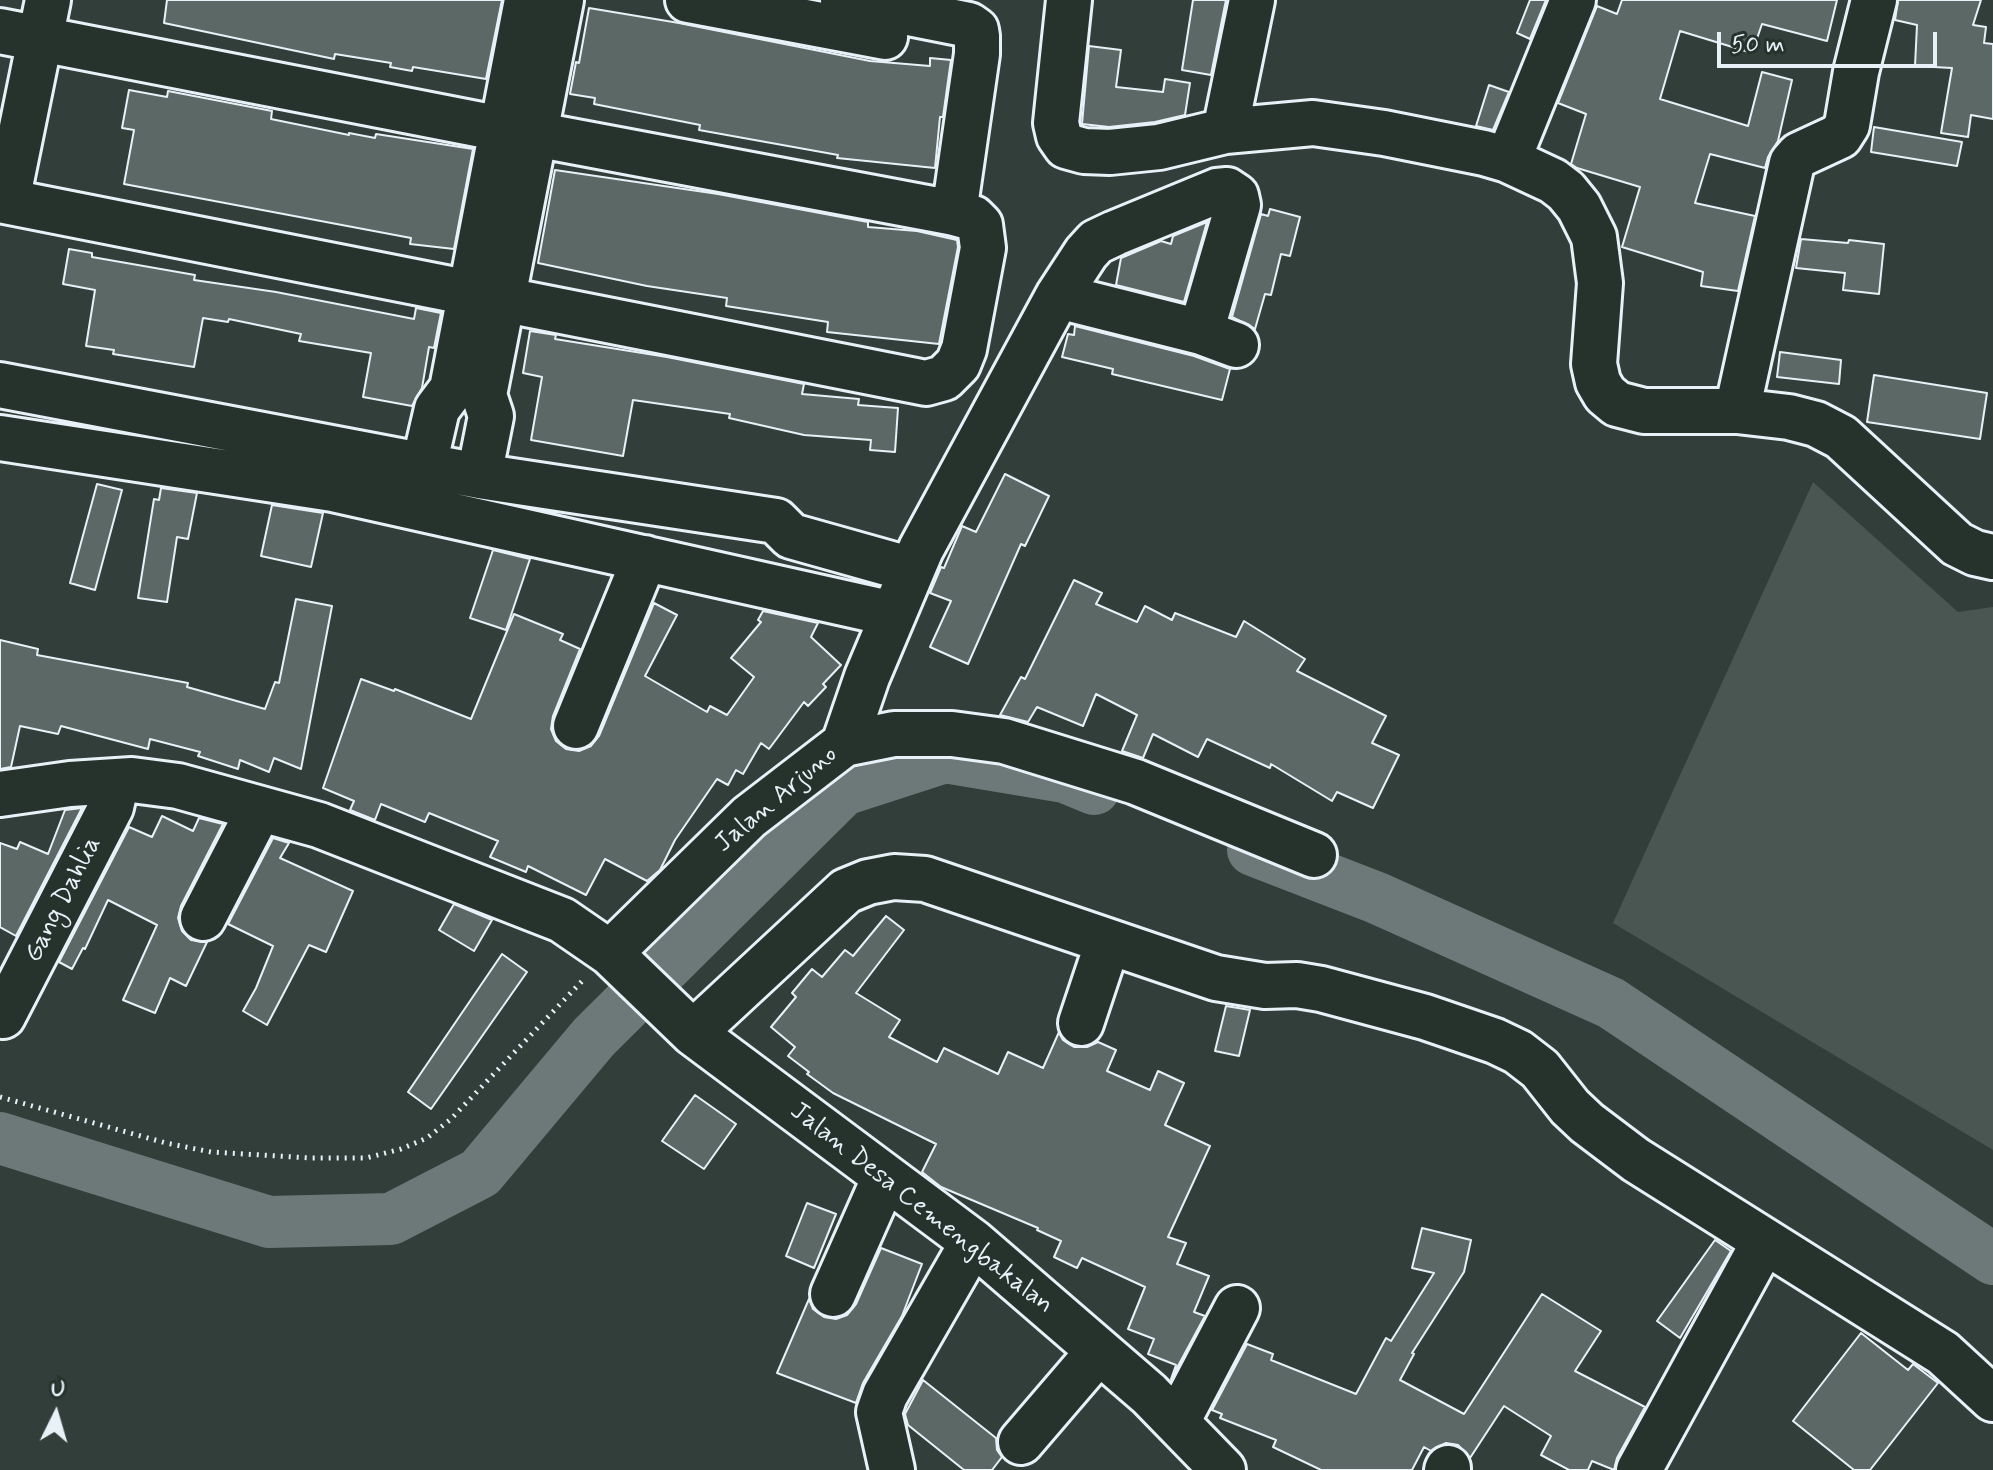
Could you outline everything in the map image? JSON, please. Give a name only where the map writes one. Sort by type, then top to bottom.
[{"type":"street","points":[[424,465],[437,409],[468,392],[518,132],[527,0]]},
{"type":"street","points":[[518,132],[561,0]]},
{"type":"street","points":[[688,0],[977,54]]},
{"type":"street","points":[[843,0],[914,7],[976,30],[977,54],[954,213]]},
{"type":"street","points":[[1069,0],[1056,123],[1059,136],[1066,146],[1084,151],[1110,152],[1146,148],[1225,131],[1313,123],[1384,133],[1508,160],[1553,181],[1566,191],[1589,225],[1594,237],[1600,283],[1594,364],[1598,382],[1605,394],[1617,404],[1644,411],[1737,411],[1789,417],[1816,424],[1841,437],[1957,544],[1993,557]]},
{"type":"street","points":[[1225,131],[1252,0]]},
{"type":"street","points":[[1508,160],[1573,0]]},
{"type":"street","points":[[1737,411],[1792,163],[1799,155],[1840,136],[1847,125],[1874,0]]},
{"type":"street","points":[[30,23],[518,132],[973,218],[980,225],[983,248],[964,349],[958,364],[944,378],[926,383],[4,200],[30,23]]},
{"type":"street","name":"Jalan Arjuno","points":[[615,958],[749,817],[844,744],[917,560],[1058,296],[1086,253],[1096,242],[1217,191],[1227,190],[1236,196],[1238,205],[1218,339],[1058,296]]},
{"type":"street","points":[[0,385],[479,476],[776,521],[791,536],[917,560]]},
{"type":"street","points":[[468,392],[491,416],[479,476]]},
{"type":"street","points":[[0,438],[333,489],[893,614]]},
{"type":"street","points":[[576,726],[645,558]]},
{"type":"street","points":[[844,744],[894,734],[952,734],[1004,741],[1136,782],[1314,855]]},
{"type":"street","name":"Jalan Desa Cemengbakalan","points":[[0,794],[70,784],[132,780],[178,786],[319,825],[562,920],[615,958],[687,1028],[973,1242],[1149,1394],[1223,1470]]},
{"type":"street","name":"Gang Dahlia","points":[[3,1016],[111,807],[117,781]]},
{"type":"street","points":[[203,918],[259,810]]},
{"type":"street","points":[[687,1028],[846,891],[868,882],[894,877],[925,879],[1216,978],[1265,986],[1297,985],[1321,989],[1425,1017],[1518,1052],[1540,1069],[1587,1123],[1636,1160],[1943,1353],[1993,1399]]},
{"type":"street","points":[[1081,1023],[1108,942]]},
{"type":"street","points":[[833,1294],[885,1177]]},
{"type":"street","points":[[892,1470],[879,1412],[885,1395],[973,1242]]},
{"type":"street","points":[[1639,1470],[1764,1242]]},
{"type":"street","points":[[1177,1422],[1237,1308]]},
{"type":"street","points":[[1021,1442],[1099,1351]]},
{"type":"path","points":[[0,1097],[166,1143],[211,1152],[366,1158],[427,1138],[451,1119],[615,958]]},
{"type":"shaded area","points":[[1813,482],[1958,612],[1993,607],[1993,1150],[1613,923]]},
{"type":"building","points":[[167,0],[502,0],[486,79],[413,67],[412,71],[390,67],[391,63],[335,54],[334,59],[164,23]]},
{"type":"building","points":[[1193,0],[1226,0],[1211,75],[1182,70]]},
{"type":"building","points":[[1530,0],[1546,0],[1530,39],[1517,33]]},
{"type":"building","points":[[1622,0],[1837,0],[1827,41],[1762,24],[1752,53],[1680,31],[1660,99],[1748,126],[1762,72],[1792,80],[1778,141],[1765,168],[1710,154],[1695,203],[1755,216],[1738,291],[1701,286],[1703,272],[1622,247],[1640,187],[1571,164],[1586,114],[1558,103],[1597,6],[1617,14]]},
{"type":"building","points":[[1898,0],[1981,0],[1973,25],[1986,27],[1984,43],[1993,44],[1993,119],[1971,115],[1968,137],[1941,133],[1952,68],[1915,66],[1917,25],[1895,20]]},
{"type":"building","points":[[589,8],[870,61],[930,66],[930,58],[951,60],[943,117],[940,117],[935,168],[837,158],[838,155],[699,130],[700,125],[594,104],[595,98],[570,94]]},
{"type":"building","points":[[1089,46],[1121,50],[1116,87],[1163,92],[1165,79],[1190,83],[1185,115],[1109,127],[1082,124]]},
{"type":"building","points":[[1489,85],[1509,92],[1493,130],[1476,126]]},
{"type":"building","points":[[129,90],[167,97],[168,91],[272,111],[271,119],[349,135],[375,138],[376,134],[473,149],[454,249],[410,244],[411,238],[124,184],[134,130],[122,128]]},
{"type":"building","points":[[1874,127],[1962,142],[1957,166],[1871,152]]},
{"type":"building","points":[[555,170],[718,194],[868,222],[868,227],[917,231],[957,240],[939,344],[827,332],[828,322],[726,306],[727,298],[647,286],[538,263]]},
{"type":"building","points":[[1270,209],[1300,217],[1290,256],[1281,254],[1271,295],[1265,294],[1255,329],[1232,317],[1261,214],[1268,216]]},
{"type":"building","points":[[1207,222],[1184,302],[1116,285],[1121,258],[1161,241],[1171,244],[1173,236]]},
{"type":"building","points":[[1801,239],[1884,244],[1879,294],[1843,290],[1845,273],[1796,268]]},
{"type":"building","points":[[69,249],[92,253],[92,257],[195,275],[194,280],[276,292],[414,319],[416,308],[441,313],[434,348],[429,347],[422,388],[412,406],[363,397],[371,353],[299,341],[301,334],[229,319],[228,322],[203,318],[194,367],[113,354],[114,350],[86,346],[95,290],[63,284]]},
{"type":"building","points":[[1075,326],[1194,356],[1230,369],[1222,400],[1112,374],[1113,369],[1062,357],[1068,334],[1074,335]]},
{"type":"building","points":[[530,331],[556,335],[555,339],[804,384],[802,394],[859,399],[858,405],[898,408],[895,452],[870,450],[871,440],[804,435],[729,418],[730,414],[633,400],[623,456],[531,440],[542,377],[523,373]]},
{"type":"building","points":[[1780,352],[1841,360],[1839,384],[1777,377]]},
{"type":"building","points":[[1874,375],[1987,393],[1980,439],[1867,422]]},
{"type":"building","points":[[1005,474],[1049,496],[1025,546],[1021,544],[968,664],[930,647],[951,601],[930,593],[962,526],[976,532]]},
{"type":"building","points":[[97,484],[122,490],[95,590],[70,583]]},
{"type":"building","points":[[161,488],[197,493],[188,539],[177,537],[167,602],[138,598],[154,499],[159,500]]},
{"type":"building","points":[[272,505],[323,513],[311,567],[261,556]]},
{"type":"building","points":[[493,550],[530,559],[506,630],[470,618]]},
{"type":"building","points":[[1074,580],[1102,593],[1096,604],[1137,622],[1145,606],[1172,620],[1175,613],[1236,637],[1244,621],[1305,659],[1297,671],[1386,716],[1372,743],[1399,755],[1373,808],[1337,792],[1332,801],[1271,764],[1270,768],[1207,739],[1198,757],[1153,734],[1143,758],[1122,751],[1137,715],[1096,694],[1083,726],[1037,707],[1028,722],[1000,715],[1021,677],[1025,679]]},
{"type":"building","points":[[296,599],[332,606],[301,769],[274,758],[269,772],[240,760],[238,769],[198,756],[200,752],[150,739],[148,749],[61,726],[58,734],[20,726],[11,767],[0,769],[0,640],[38,649],[37,655],[188,683],[187,687],[265,709],[275,682],[279,683]]},
{"type":"building","points":[[654,603],[677,615],[645,676],[707,712],[710,706],[727,715],[754,677],[731,658],[761,622],[758,620],[763,611],[818,623],[811,637],[841,665],[808,706],[804,702],[769,749],[761,743],[743,774],[736,770],[728,785],[717,779],[675,840],[660,870],[647,881],[605,859],[586,895],[528,866],[526,872],[490,857],[498,841],[429,813],[425,822],[381,804],[375,820],[350,810],[354,801],[323,788],[361,679],[471,719],[514,614],[563,634],[560,640],[580,649],[553,716],[551,729],[556,741],[566,749],[579,751],[591,746],[599,736]]},
{"type":"building","points":[[82,808],[16,936],[0,927],[0,843],[17,849],[20,842],[48,854],[65,810]]},
{"type":"building","points":[[162,816],[193,831],[199,818],[223,824],[181,906],[178,918],[182,931],[191,940],[207,942],[186,986],[170,978],[155,1013],[123,1000],[157,925],[108,900],[72,969],[59,962],[129,827],[152,837]]},
{"type":"building","points":[[273,838],[289,843],[280,858],[353,891],[326,952],[309,945],[267,1025],[243,1011],[273,946],[228,924]]},
{"type":"building","points":[[454,904],[492,920],[474,951],[439,930]]},
{"type":"building","points":[[886,916],[904,930],[856,993],[900,1020],[889,1037],[937,1062],[944,1048],[998,1074],[1008,1052],[1043,1068],[1059,1032],[1063,1040],[1074,1047],[1087,1047],[1098,1042],[1116,1050],[1107,1071],[1150,1090],[1158,1071],[1184,1083],[1165,1125],[1210,1146],[1168,1237],[1186,1243],[1177,1264],[1209,1276],[1194,1312],[1205,1316],[1171,1379],[1176,1365],[1148,1354],[1154,1339],[1128,1329],[1145,1287],[1082,1258],[1077,1268],[1054,1257],[1061,1241],[1038,1228],[941,1187],[922,1172],[936,1144],[833,1093],[788,1056],[795,1047],[771,1027],[796,997],[792,993],[812,969],[822,977],[845,950],[853,956]]},
{"type":"building","points":[[502,954],[527,972],[431,1109],[408,1092]]},
{"type":"building","points":[[1226,1006],[1250,1010],[1239,1056],[1215,1051]]},
{"type":"building","points":[[695,1095],[736,1124],[704,1169],[662,1141]]},
{"type":"building","points":[[807,1203],[836,1214],[814,1268],[786,1256]]},
{"type":"building","points":[[1422,1228],[1471,1240],[1464,1272],[1412,1353],[1400,1380],[1464,1414],[1542,1294],[1601,1331],[1575,1371],[1645,1407],[1617,1458],[1614,1470],[1592,1461],[1588,1470],[1569,1470],[1541,1455],[1551,1436],[1504,1406],[1470,1458],[1458,1445],[1446,1443],[1431,1451],[1424,1447],[1412,1470],[1321,1470],[1273,1447],[1276,1440],[1220,1418],[1222,1414],[1212,1410],[1247,1344],[1273,1354],[1271,1360],[1356,1394],[1386,1338],[1391,1341],[1434,1273],[1412,1268]]},
{"type":"building","points":[[1715,1240],[1731,1251],[1680,1338],[1657,1321]]},
{"type":"building","points":[[881,1248],[922,1264],[902,1316],[863,1383],[856,1403],[777,1373],[809,1299],[813,1309],[824,1317],[836,1319],[847,1315],[856,1304]]},
{"type":"building","points":[[1861,1333],[1908,1370],[1913,1364],[1938,1383],[1870,1470],[1854,1470],[1793,1421]]},
{"type":"building","points":[[923,1380],[996,1438],[997,1450],[1002,1457],[992,1470],[964,1470],[908,1425],[905,1414]]},
{"type":"waterway","points":[[0,1138],[269,1222],[391,1219],[480,1173],[594,1037],[843,790],[945,757],[1065,777],[1094,789]]},
{"type":"waterway","points":[[1253,850],[1377,898],[1611,1003],[1993,1259]]}]
